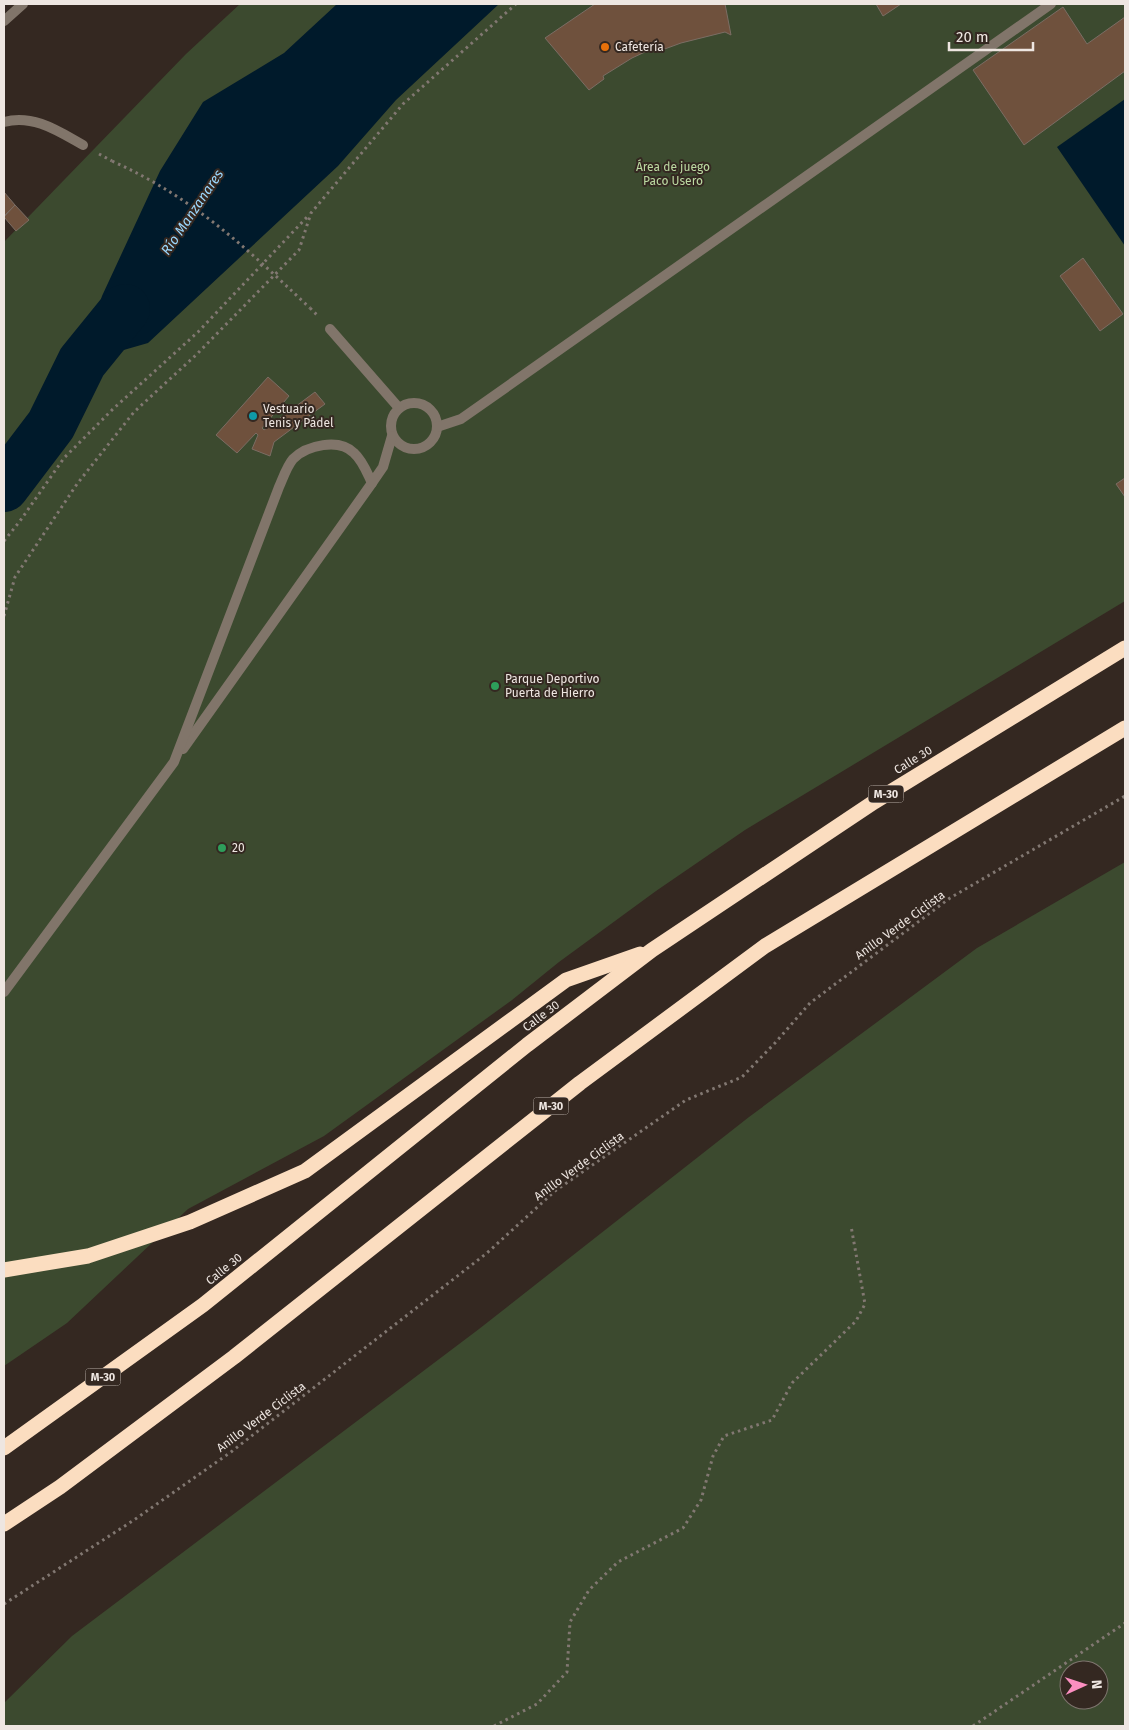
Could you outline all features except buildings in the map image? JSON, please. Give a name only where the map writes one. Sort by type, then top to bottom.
[{"type":"highway","name":"Calle 30","points":[[4,1448],[203,1305],[527,1045],[652,950],[874,802],[1125,648]]},
{"type":"highway","name":"M-30","points":[[4,1524],[60,1487],[226,1362],[580,1084],[765,946],[1125,728]]},
{"type":"highway","points":[[4,1270],[88,1256],[190,1222],[305,1171],[566,980],[652,950]]},
{"type":"street","points":[[4,21],[23,4]]},
{"type":"street","points":[[437,428],[461,419],[1051,4]]},
{"type":"street","points":[[4,122],[20,119],[34,122],[54,129],[83,145]]},
{"type":"street","points":[[330,329],[399,408]]},
{"type":"street","points":[[4,992],[174,762],[383,467],[392,436],[391,420],[399,408],[414,403],[428,408],[433,413],[437,428],[431,441],[418,449],[403,447],[392,436]]},
{"type":"street","points":[[174,762],[279,487],[292,460],[311,448],[335,445],[345,447],[360,460],[372,483]]},
{"type":"path","points":[[4,541],[64,458],[112,409],[198,332],[311,213],[403,104],[516,4]]},
{"type":"path","points":[[112,161],[144,176],[197,208],[241,244],[310,308]]},
{"type":"path","points":[[4,616],[15,577],[77,484],[134,412],[196,355],[299,250],[311,213]]},
{"type":"path","name":"Anillo Verde Ciclista","points":[[4,1604],[134,1520],[231,1452],[487,1253],[555,1192],[686,1100],[742,1077],[775,1044],[810,1003],[950,898],[1125,796]]},
{"type":"path","points":[[494,1726],[537,1704],[567,1672],[570,1622],[589,1590],[618,1562],[683,1528],[701,1500],[713,1456],[724,1436],[772,1420],[792,1384],[856,1321],[864,1304],[851,1226]]},
{"type":"path","points":[[973,1726],[1125,1623]]},
{"type":"green space","name":"Parque Deportivo Puerta de Hierro","points":[[240,4],[1125,4],[1125,601],[745,830],[656,891],[559,962],[512,1000],[324,1136],[188,1209],[67,1323],[4,1366],[4,242],[186,54]]},
{"type":"green space","points":[[1125,862],[1125,1726],[4,1726],[4,1703],[72,1636],[479,1329],[749,1117],[977,948]]},
{"type":"water","points":[[337,4],[499,4],[396,100],[338,166],[148,343],[82,362],[102,296],[160,171],[203,102],[284,53]]},
{"type":"water","points":[[1125,99],[1125,246],[1057,147]]},
{"type":"waterway","name":"Río Manzanares","points":[[4,487],[51,425],[82,362],[125,309]]},
{"type":"place","name":"Cafetería","points":[[605,47]]},
{"type":"place","name":"Vestuario Tenis y Pádel","points":[[253,416]]},
{"type":"place","name":"Parque Deportivo Puerta de Hierro","points":[[495,686]]},
{"type":"place","name":"20","points":[[222,848]]},
{"type":"park label","name":"Área de juego Paco Usero","points":[[673,174]]}]
